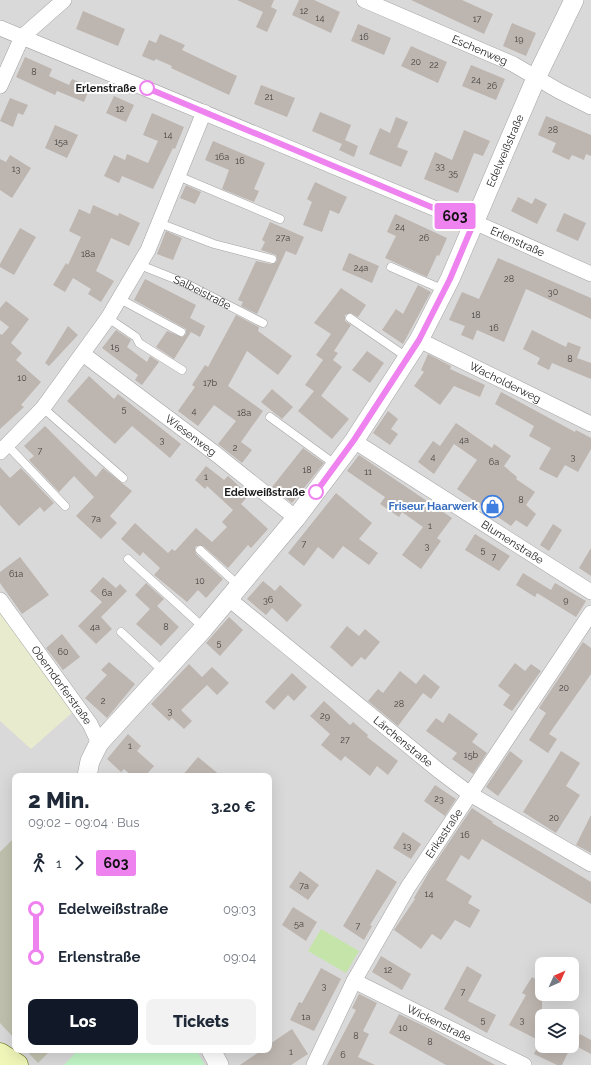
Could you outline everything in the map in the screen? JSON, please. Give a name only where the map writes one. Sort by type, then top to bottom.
[{"type":"main road","points":[[0,1054],[17,1065]]},
{"type":"street","points":[[0,86],[22,37],[64,0]]},
{"type":"street","name":"Eschenweg","points":[[364,0],[513,64],[591,107]]},
{"type":"street","name":"Edelweißstraße","points":[[100,743],[204,628],[296,518],[354,440],[408,358],[419,340],[444,290],[536,78],[574,0]]},
{"type":"street","name":"Erlenstraße","points":[[0,28],[448,214],[474,222],[591,274]]},
{"type":"street","points":[[4,449],[43,408],[108,318],[140,266],[148,250],[204,112]]},
{"type":"street","name":"Wacholderweg","points":[[419,340],[591,424]]},
{"type":"street","name":"Wiesenweg","points":[[83,354],[216,454],[296,518]]},
{"type":"street","name":"Blumenstraße","points":[[354,440],[591,592]]},
{"type":"street","name":"Lärchenstraße","points":[[234,593],[438,770],[470,794],[591,864]]},
{"type":"street","name":"Oberndorferstraße","points":[[0,600],[90,724],[100,743]]},
{"type":"street","name":"Erikastraße","points":[[314,1065],[354,980],[408,887],[591,613]]},
{"type":"street","points":[[88,773],[90,761],[100,743]]},
{"type":"street","name":"Wickenstraße","points":[[354,980],[524,1065]]},
{"type":"street","points":[[213,1053],[219,1065]]},
{"type":"lane","points":[[178,176],[280,219]]},
{"type":"lane","points":[[159,223],[214,244],[272,259]]},
{"type":"lane","name":"Salbeistraße","points":[[140,266],[185,283],[263,323]]},
{"type":"lane","points":[[391,267],[444,290]]},
{"type":"lane","points":[[120,299],[181,332]]},
{"type":"lane","points":[[108,318],[136,337],[139,343],[182,370]]},
{"type":"lane","points":[[350,318],[408,358]]},
{"type":"lane","points":[[43,408],[123,478]]},
{"type":"lane","points":[[270,418],[336,465]]},
{"type":"lane","points":[[4,449],[65,506]]},
{"type":"lane","points":[[200,550],[234,593]]},
{"type":"lane","points":[[128,559],[204,628]]},
{"type":"lane","points":[[121,632],[164,673]]},
{"type":"shaded area","points":[[0,0],[591,0],[591,1065],[0,1065]]},
{"type":"shaded area","points":[[0,611],[74,711],[31,749],[0,721]]},
{"type":"shaded area","points":[[12,840],[12,1036],[0,1023],[0,852]]},
{"type":"shaded area","points":[[29,1053],[48,1053],[38,1063]]},
{"type":"green space","points":[[321,929],[359,951],[346,973],[308,951]]},
{"type":"green space","points":[[75,1053],[198,1053],[205,1065],[64,1065]]},
{"type":"building","points":[[237,0],[274,0],[271,7],[277,10],[267,32],[256,27],[263,12]]},
{"type":"building","points":[[299,0],[314,0],[340,12],[331,33],[292,15]]},
{"type":"building","points":[[411,0],[462,0],[493,14],[484,34]]},
{"type":"building","points":[[83,11],[125,29],[118,46],[76,29]]},
{"type":"building","points":[[512,23],[536,33],[526,56],[503,46]]},
{"type":"building","points":[[358,24],[391,38],[384,55],[351,41]]},
{"type":"building","points":[[160,34],[185,45],[182,50],[237,76],[229,95],[171,68],[172,66],[156,59],[154,61],[142,56],[149,40],[156,43]]},
{"type":"building","points":[[411,46],[447,62],[438,83],[401,66]]},
{"type":"building","points":[[25,57],[52,69],[49,76],[69,85],[72,79],[90,87],[84,102],[57,91],[55,95],[16,77]]},
{"type":"building","points":[[471,65],[505,79],[496,100],[462,86]]},
{"type":"building","points":[[261,85],[295,98],[287,117],[254,104]]},
{"type":"building","points":[[114,96],[134,105],[126,122],[106,113]]},
{"type":"building","points":[[10,98],[28,105],[23,115],[18,113],[13,127],[0,121]]},
{"type":"building","points":[[320,112],[351,125],[345,140],[358,146],[354,157],[339,150],[342,144],[312,131]]},
{"type":"building","points":[[152,113],[184,127],[175,149],[173,148],[153,189],[122,176],[119,183],[104,176],[114,155],[125,160],[127,154],[148,163],[158,141],[143,135]]},
{"type":"building","points":[[546,116],[591,135],[591,156],[586,154],[584,160],[572,155],[569,160],[552,152],[556,143],[538,135]]},
{"type":"building","points":[[396,117],[408,122],[397,147],[408,151],[401,167],[369,154],[380,128],[390,133]]},
{"type":"building","points":[[55,125],[78,135],[67,158],[45,148]]},
{"type":"building","points":[[464,130],[490,141],[483,156],[474,153],[458,193],[424,179],[435,152],[452,160]]},
{"type":"building","points":[[213,141],[265,163],[254,189],[259,191],[254,202],[222,189],[229,170],[205,160]]},
{"type":"building","points":[[10,155],[31,168],[12,198],[0,190],[0,159],[6,162]]},
{"type":"building","points":[[315,182],[347,197],[339,214],[330,210],[322,232],[303,225],[312,202],[307,199]]},
{"type":"building","points":[[186,185],[201,192],[195,204],[180,198]]},
{"type":"building","points":[[518,197],[532,204],[535,198],[547,204],[537,224],[511,211]]},
{"type":"building","points":[[93,205],[118,216],[119,213],[140,223],[129,246],[111,238],[96,271],[114,281],[101,302],[88,294],[91,289],[73,278],[65,292],[53,285],[66,263],[68,265],[81,237],[69,231],[79,209],[90,214]]},
{"type":"building","points":[[564,213],[586,223],[578,241],[556,231]]},
{"type":"building","points":[[395,214],[447,238],[427,277],[385,258],[396,236],[387,232]]},
{"type":"building","points":[[270,222],[304,237],[296,255],[286,251],[257,314],[241,306],[243,302],[238,300],[256,261],[271,264],[277,261],[276,255],[261,250],[265,242],[262,240]]},
{"type":"building","points":[[20,228],[36,237],[14,275],[0,267],[0,264]]},
{"type":"building","points":[[166,231],[182,238],[173,260],[157,254]]},
{"type":"building","points":[[349,253],[379,266],[372,283],[342,270]]},
{"type":"building","points":[[498,258],[591,298],[591,319],[526,289],[504,342],[477,330],[473,340],[461,335],[465,326],[449,320],[462,292],[479,299]]},
{"type":"building","points":[[145,279],[196,305],[190,318],[205,326],[200,337],[191,332],[174,359],[156,347],[167,331],[182,337],[186,334],[186,329],[134,300]]},
{"type":"building","points":[[418,285],[431,292],[403,344],[382,330],[396,309],[403,314]]},
{"type":"building","points":[[341,288],[366,305],[358,317],[351,313],[345,315],[345,321],[351,325],[334,351],[338,353],[333,360],[342,367],[321,396],[349,419],[332,439],[298,411],[314,391],[305,385],[323,360],[316,355],[331,334],[314,323]]},
{"type":"building","points":[[6,301],[29,319],[11,343],[22,353],[16,360],[41,382],[21,405],[24,407],[0,429],[0,334],[2,335],[9,327],[0,320],[0,308]]},
{"type":"building","points":[[236,315],[259,327],[258,331],[292,356],[278,375],[247,351],[228,386],[263,411],[241,442],[252,450],[242,463],[218,444],[236,421],[214,405],[198,426],[178,411],[195,387],[192,385],[205,365],[208,367]]},
{"type":"building","points":[[68,326],[78,335],[49,366],[45,363]]},
{"type":"building","points":[[116,330],[131,340],[127,347],[147,362],[150,356],[159,362],[142,385],[135,380],[138,375],[102,348]]},
{"type":"building","points":[[532,330],[566,347],[568,342],[581,347],[577,358],[591,363],[591,379],[552,363],[549,370],[537,364],[540,358],[523,349]]},
{"type":"building","points":[[367,351],[384,363],[370,383],[352,370]]},
{"type":"building","points":[[428,354],[451,366],[450,369],[485,385],[480,397],[454,386],[440,405],[414,386],[424,372],[421,370]]},
{"type":"building","points":[[89,376],[114,399],[118,394],[181,444],[170,458],[132,426],[115,444],[67,401]]},
{"type":"building","points":[[272,389],[293,407],[282,419],[261,402]]},
{"type":"building","points":[[501,392],[575,432],[576,430],[591,438],[591,449],[578,472],[565,465],[557,478],[539,469],[551,448],[529,436],[534,426],[495,404]]},
{"type":"building","points":[[388,411],[398,419],[391,429],[398,434],[390,445],[373,433]]},
{"type":"building","points":[[456,423],[492,448],[494,444],[511,456],[504,466],[517,477],[516,479],[535,492],[526,505],[536,514],[527,527],[516,520],[511,526],[457,489],[477,460],[454,444],[434,474],[418,462],[433,441],[440,446]]},
{"type":"building","points":[[45,426],[96,477],[103,468],[132,491],[110,516],[117,523],[101,539],[76,516],[94,497],[74,476],[59,492],[29,460],[34,456],[24,446]]},
{"type":"building","points":[[303,448],[324,463],[292,503],[272,487]]},
{"type":"building","points":[[359,455],[452,518],[437,538],[441,541],[421,569],[402,555],[423,527],[402,512],[399,517],[380,504],[385,497],[347,471]]},
{"type":"building","points":[[206,466],[224,480],[228,476],[249,495],[241,504],[268,529],[251,548],[248,545],[228,568],[203,546],[196,546],[196,554],[223,579],[206,598],[198,590],[187,602],[154,575],[160,568],[143,552],[140,556],[121,539],[135,523],[168,553],[172,549],[175,551],[196,528],[212,542],[227,527],[222,522],[233,510],[207,486],[205,489],[195,480]]},
{"type":"building","points":[[0,467],[10,478],[21,468],[54,503],[44,512],[40,507],[19,526],[0,505]]},
{"type":"building","points":[[336,493],[372,523],[359,539],[378,553],[369,565],[343,546],[333,559],[318,547],[304,566],[288,553]]},
{"type":"building","points":[[553,524],[562,530],[549,551],[540,545]]},
{"type":"building","points":[[475,534],[510,556],[499,571],[465,550]]},
{"type":"building","points":[[591,548],[591,576],[579,568]]},
{"type":"building","points":[[20,557],[49,595],[22,614],[0,583],[0,572]]},
{"type":"building","points":[[523,573],[551,590],[555,583],[586,601],[576,617],[537,593],[535,597],[516,585]]},
{"type":"building","points":[[103,577],[116,588],[120,584],[127,591],[101,617],[112,629],[96,644],[78,626],[102,602],[90,591]]},
{"type":"building","points":[[263,581],[275,591],[280,585],[302,605],[287,622],[272,608],[266,615],[247,599]]},
{"type":"building","points":[[146,583],[164,599],[157,606],[179,627],[161,646],[136,624],[150,609],[135,595]]},
{"type":"building","points":[[229,617],[243,630],[220,656],[206,643]]},
{"type":"building","points":[[347,626],[359,636],[365,629],[380,642],[365,660],[361,657],[352,667],[330,647]]},
{"type":"building","points":[[62,634],[80,657],[63,670],[46,648]]},
{"type":"building","points":[[583,642],[591,648],[591,674],[549,734],[557,739],[548,753],[529,740],[546,713],[539,708]]},
{"type":"building","points":[[109,662],[135,684],[107,718],[85,698],[107,675],[101,670]]},
{"type":"building","points":[[515,663],[525,671],[531,664],[541,671],[512,711],[503,705],[510,695],[498,686]]},
{"type":"building","points":[[189,664],[202,677],[212,667],[229,683],[217,695],[207,685],[181,710],[192,721],[184,729],[172,718],[169,721],[151,704]]},
{"type":"building","points":[[400,671],[416,684],[424,674],[440,687],[431,699],[423,693],[398,726],[368,701],[378,689],[383,693]]},
{"type":"building","points":[[292,673],[307,687],[294,701],[288,695],[274,710],[265,702]]},
{"type":"building","points":[[324,701],[350,725],[353,722],[368,735],[367,737],[398,761],[388,775],[377,766],[370,776],[345,756],[341,761],[321,745],[330,734],[310,716]]},
{"type":"building","points":[[449,713],[478,734],[472,742],[487,753],[473,774],[452,759],[457,753],[426,731],[436,718],[443,723]]},
{"type":"building","points":[[128,734],[141,746],[137,751],[154,766],[148,773],[129,773],[124,769],[121,772],[107,759]]},
{"type":"building","points":[[510,751],[523,761],[498,796],[486,787]]},
{"type":"building","points":[[561,751],[580,763],[566,786],[580,795],[556,833],[523,812]]},
{"type":"building","points":[[198,757],[217,773],[185,773]]},
{"type":"building","points":[[435,785],[456,799],[445,816],[424,801]]},
{"type":"building","points":[[472,808],[493,822],[492,823],[591,882],[591,904],[482,839],[469,860],[461,855],[446,880],[472,896],[468,903],[480,910],[470,928],[455,920],[441,940],[432,934],[421,949],[394,930],[415,899],[414,898],[429,872]]},
{"type":"building","points":[[591,815],[591,853],[576,845]]},
{"type":"building","points":[[403,832],[421,844],[411,859],[393,848]]},
{"type":"building","points":[[377,869],[397,882],[370,925],[372,926],[364,940],[343,926]]},
{"type":"building","points":[[300,871],[319,885],[308,900],[289,887]]},
{"type":"building","points":[[293,907],[317,922],[306,941],[282,925]]},
{"type":"building","points":[[381,956],[411,974],[402,990],[372,972]]},
{"type":"building","points":[[467,966],[482,975],[468,1001],[496,1015],[487,1033],[444,1009]]},
{"type":"building","points":[[321,968],[341,979],[314,1031],[290,1020],[299,1002],[302,1003]]},
{"type":"building","points":[[532,977],[535,979],[535,1001],[542,1001],[542,1009],[535,1009],[535,1038],[509,1025],[526,995],[522,993]]},
{"type":"building","points":[[359,994],[377,1003],[363,1031],[369,1034],[358,1057],[375,1065],[327,1065],[356,1010],[352,1008]]},
{"type":"building","points":[[399,1014],[495,1065],[446,1065],[389,1033]]},
{"type":"building","points":[[292,1029],[308,1054],[291,1065],[240,1065],[258,1053],[272,1053],[272,1043]]},
{"type":"building","points":[[580,1034],[591,1040],[591,1054],[579,1048]]},
{"type":"building","points":[[535,1052],[568,1053],[562,1065],[557,1065],[534,1054]]},
{"type":"bus line","name":"603","points":[[147,88],[448,214],[474,222],[450,279],[419,340],[354,440],[316,492]]},
{"type":"place","name":"Erlenstraße","points":[[147,88]]},
{"type":"place","name":"Edelweißstraße","points":[[316,492]]},
{"type":"place","name":"Friseur Haarwerk","points":[[493,506]]}]
